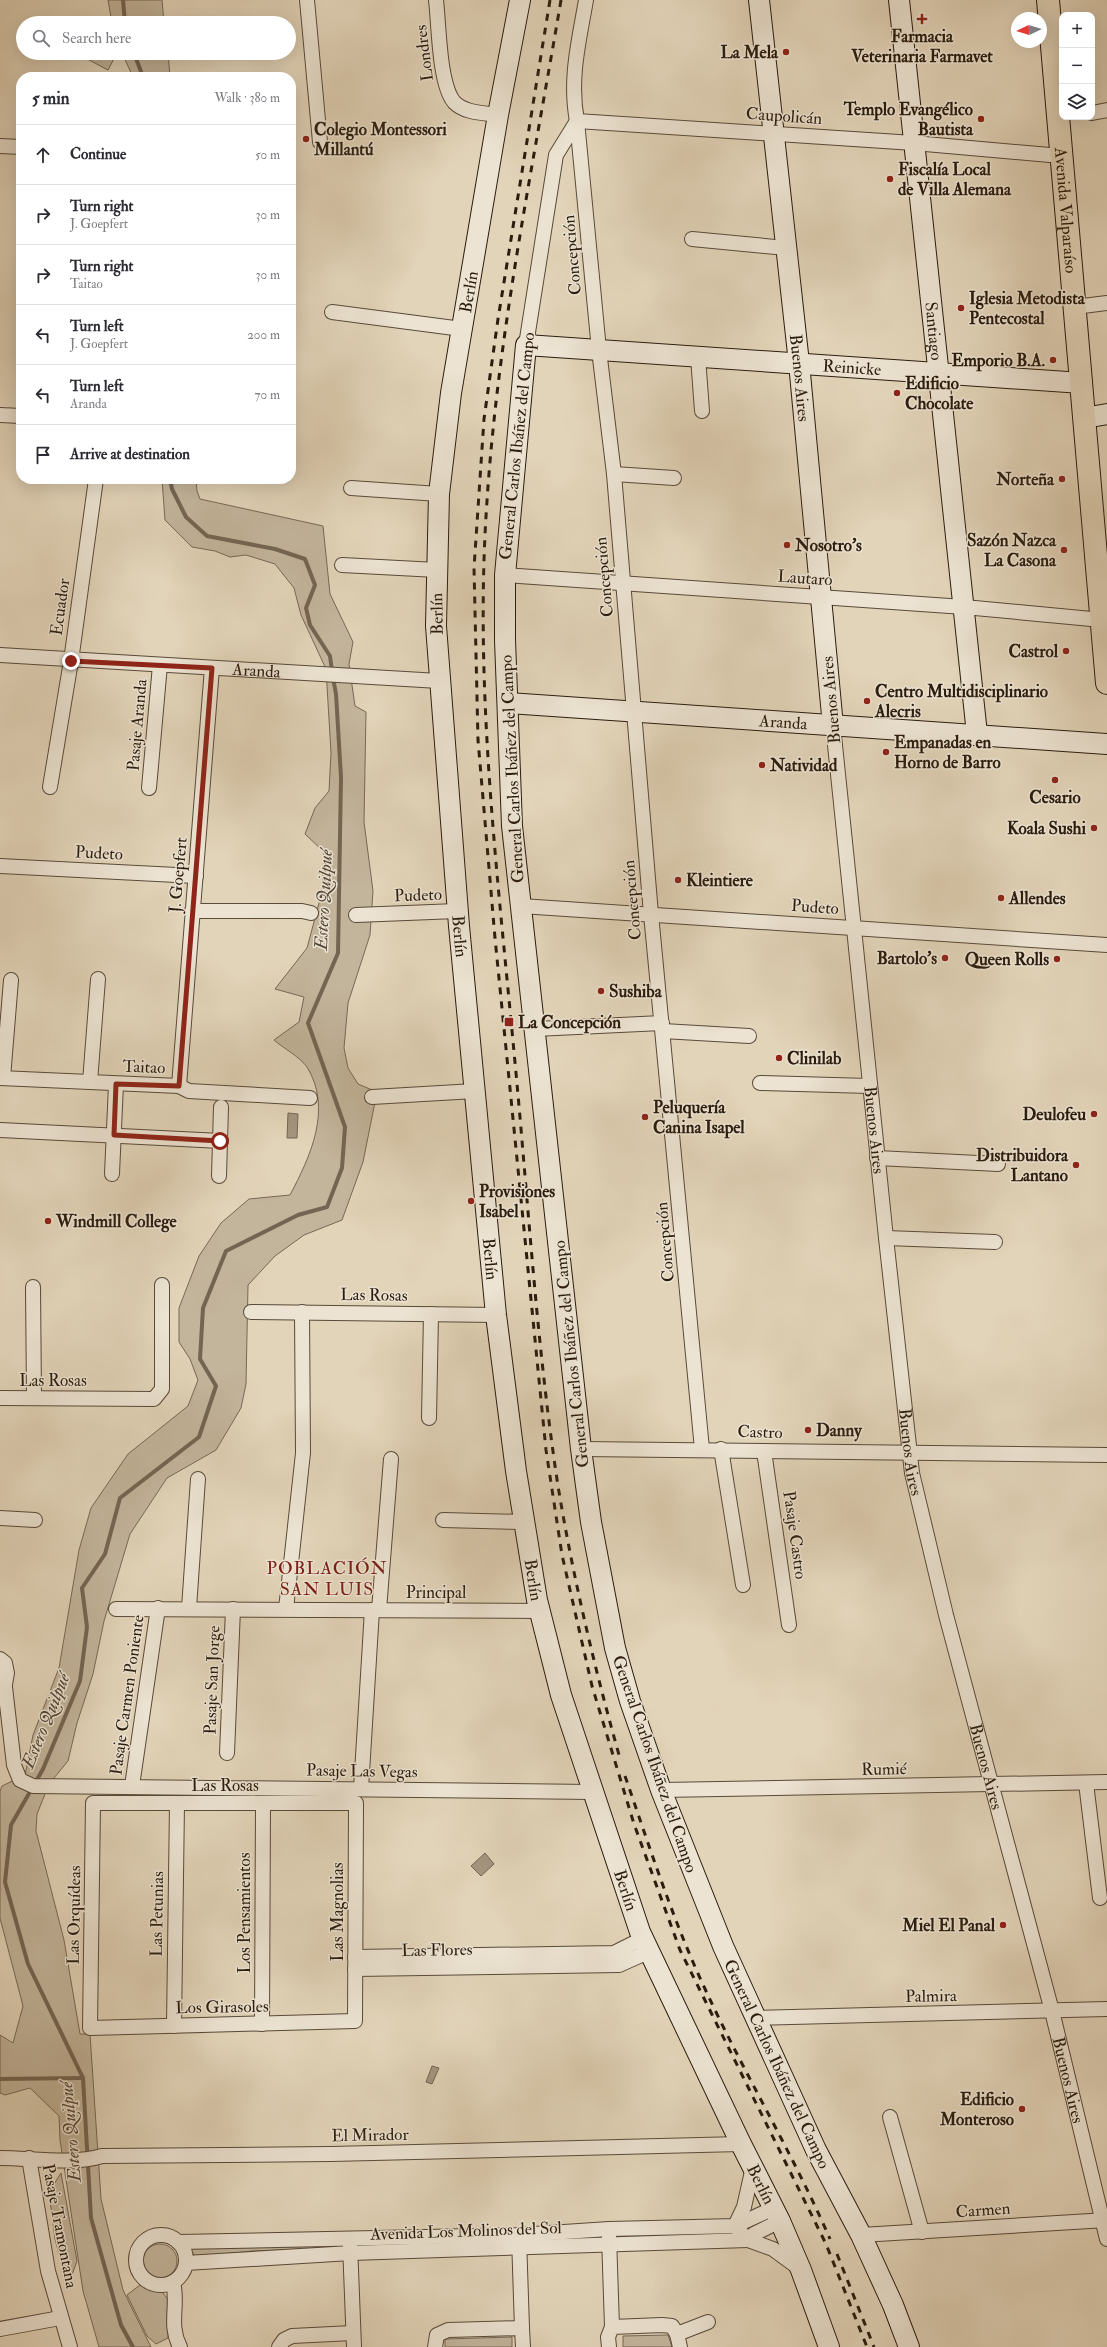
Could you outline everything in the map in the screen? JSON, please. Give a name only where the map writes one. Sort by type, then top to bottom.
[{"type":"main road","name":"Avenida Valparaíso","points":[[1048,0],[1059,87]]},
{"type":"main road","name":"Avenida Valparaíso","points":[[1063,120],[1061,156],[1084,418],[1102,574],[1102,620],[1107,683]]},
{"type":"street","points":[[307,0],[320,142]]},
{"type":"street","name":"Londres","points":[[436,0],[445,85],[455,103],[470,111],[498,116]]},
{"type":"street","name":"Berlín","points":[[520,0],[498,116],[451,393],[439,494],[437,570],[439,681],[457,911],[496,1315],[523,1522],[540,1611],[561,1695],[592,1792],[645,1945],[741,2144],[777,2214],[801,2270],[829,2347]]},
{"type":"street","points":[[577,120],[573,98],[573,73],[586,0]]},
{"type":"street","name":"Buenos Aires","points":[[759,0],[799,364],[853,927],[909,1454],[946,1615],[1052,2011],[1105,2220],[1107,2239]]},
{"type":"street","name":"Santiago","points":[[899,0],[977,734]]},
{"type":"street","points":[[1095,112],[1107,110]]},
{"type":"street","name":"Caupolicán","points":[[577,120],[914,143],[1061,156]]},
{"type":"street","name":"General Carlos Ibáñez del Campo","points":[[577,120],[556,155],[526,345],[505,574],[505,640],[512,826],[581,1449],[591,1522],[615,1648],[630,1701],[661,1790],[720,1939],[816,2150],[862,2235],[893,2305],[909,2347]]},
{"type":"street","name":"Concepción","points":[[577,120],[599,350],[614,474],[651,914],[663,1027],[702,1449]]},
{"type":"street","points":[[0,146],[16,147]]},
{"type":"street","points":[[692,239],[786,248]]},
{"type":"street","points":[[1075,306],[1107,303]]},
{"type":"street","points":[[332,312],[462,329]]},
{"type":"street","name":"Reinicke","points":[[526,345],[1082,383]]},
{"type":"street","points":[[698,357],[702,411]]},
{"type":"street","points":[[1084,418],[1107,414]]},
{"type":"street","points":[[0,415],[16,416]]},
{"type":"street","points":[[614,474],[674,478]]},
{"type":"street","name":"Ecuador","points":[[50,787],[71,661],[95,484]]},
{"type":"street","points":[[352,488],[439,494]]},
{"type":"street","points":[[342,565],[437,570]]},
{"type":"street","name":"Lautaro","points":[[505,574],[964,607],[1102,620]]},
{"type":"street","name":"Aranda","points":[[0,655],[71,661],[322,675],[354,675],[358,678],[439,681]]},
{"type":"street","name":"Pasaje Aranda","points":[[149,788],[160,665]]},
{"type":"street","name":"J. Goepfert","points":[[179,1086],[212,668]]},
{"type":"street","name":"Aranda","points":[[508,703],[1107,744]]},
{"type":"street","name":"Pudeto","points":[[0,866],[196,876]]},
{"type":"street","name":"Pudeto","points":[[521,906],[1107,945]]},
{"type":"street","points":[[192,911],[302,911],[311,913]]},
{"type":"street","name":"Pudeto","points":[[356,915],[457,911]]},
{"type":"street","points":[[2,1078],[11,980]]},
{"type":"street","points":[[90,1082],[98,980]]},
{"type":"street","points":[[535,1028],[663,1027],[749,1036]]},
{"type":"street","name":"Taitao","points":[[2,1078],[179,1086],[189,1091],[310,1098]]},
{"type":"street","points":[[760,1083],[870,1086]]},
{"type":"street","points":[[112,1174],[116,1084]]},
{"type":"street","points":[[372,1097],[475,1091]]},
{"type":"street","points":[[219,1176],[221,1107]]},
{"type":"street","points":[[0,1130],[220,1141]]},
{"type":"street","points":[[877,1158],[998,1164]]},
{"type":"street","points":[[886,1238],[995,1242]]},
{"type":"street","name":"Las Rosas","points":[[0,1398],[154,1399],[162,1389],[162,1285]]},
{"type":"street","points":[[33,1287],[34,1398]]},
{"type":"street","name":"Las Rosas","points":[[251,1312],[496,1315]]},
{"type":"street","points":[[286,1609],[303,1453],[302,1312]]},
{"type":"street","points":[[429,1418],[431,1314]]},
{"type":"street","name":"Castro","points":[[581,1449],[721,1449],[909,1454],[1107,1455]]},
{"type":"street","points":[[721,1449],[743,1585]]},
{"type":"street","name":"Pasaje Castro","points":[[764,1451],[789,1625]]},
{"type":"street","points":[[362,1789],[376,1610],[391,1459]]},
{"type":"street","points":[[189,1608],[198,1479]]},
{"type":"street","points":[[0,1518],[35,1520]]},
{"type":"street","points":[[443,1520],[523,1522]]},
{"type":"street","name":"Pasaje Carmen Poniente","points":[[132,1786],[158,1608]]},
{"type":"street","name":"Principal","points":[[116,1609],[189,1608],[540,1611]]},
{"type":"street","name":"Pasaje San Jorge","points":[[227,1753],[233,1609]]},
{"type":"street","points":[[0,1709],[5,1687],[3,1661]]},
{"type":"street","name":"Pasaje Las Vegas","points":[[5,1687],[14,1765],[20,1780],[33,1786],[46,1788],[132,1786],[592,1792]]},
{"type":"street","name":"Rumié","points":[[661,1790],[1107,1782]]},
{"type":"street","points":[[1086,1783],[1100,1898]]},
{"type":"street","name":"Las Rosas","points":[[93,1803],[356,1803]]},
{"type":"street","name":"Las Orquídeas","points":[[90,2028],[93,1803]]},
{"type":"street","name":"Las Petunias","points":[[174,2026],[177,1803]]},
{"type":"street","name":"Los Pensamientos","points":[[262,2024],[263,1803]]},
{"type":"street","name":"Las Magnolias","points":[[355,2021],[356,1803]]},
{"type":"street","name":"Las Flores","points":[[355,1963],[605,1959],[614,1953],[645,1945]]},
{"type":"street","name":"Palmira","points":[[756,2018],[1107,2009]]},
{"type":"street","name":"Los Girasoles","points":[[90,2028],[355,2021]]},
{"type":"street","points":[[890,2116],[922,2232]]},
{"type":"street","name":"El Mirador","points":[[0,2158],[59,2160],[92,2159],[102,2156],[331,2154],[741,2144]]},
{"type":"street","name":"Pasaje Tramontana","points":[[29,2158],[48,2271],[60,2318],[70,2347]]},
{"type":"street","points":[[735,2226],[744,2207],[753,2168]]},
{"type":"street","points":[[748,2240],[777,2214]]},
{"type":"street","name":"Avenida Los Molinos del Sol","points":[[519,2241],[609,2229],[735,2226],[777,2214]]},
{"type":"street","name":"Carmen","points":[[862,2235],[1105,2220]]},
{"type":"street","name":"Avenida Los Molinos del Sol","points":[[735,2226],[748,2240]]},
{"type":"street","points":[[609,2229],[612,2327],[608,2336],[609,2347]]},
{"type":"street","points":[[158,2236],[169,2237],[178,2242],[184,2252],[186,2263],[182,2273],[173,2282],[163,2285],[152,2284],[143,2278],[137,2268],[136,2257],[140,2247],[148,2239],[158,2236]]},
{"type":"street","name":"Avenida Los Molinos del Sol","points":[[178,2242],[350,2246],[519,2241],[609,2244],[748,2240],[774,2249],[801,2270]]},
{"type":"street","points":[[519,2241],[523,2347]]},
{"type":"street","points":[[279,2347],[284,2340],[292,2336],[354,2340],[350,2246]]},
{"type":"street","name":"Avenida Los Molinos del Sol","points":[[186,2263],[350,2246]]},
{"type":"street","points":[[173,2282],[176,2292],[173,2326],[180,2347]]},
{"type":"street","points":[[0,2329],[60,2318]]},
{"type":"street","points":[[612,2327],[672,2326],[679,2340],[708,2322]]},
{"type":"street","points":[[435,2347],[438,2335],[448,2330],[522,2328]]},
{"type":"shaded area","points":[[108,0],[162,0],[163,16],[111,16]]},
{"type":"shaded area","points":[[89,60],[113,60],[108,70]]},
{"type":"shaded area","points":[[125,60],[169,60],[170,72],[131,72]]},
{"type":"shaded area","points":[[162,484],[196,484],[200,499],[323,526],[330,594],[353,642],[349,664],[355,706],[366,712],[364,822],[373,891],[370,935],[348,1003],[344,1048],[348,1068],[358,1084],[377,1092],[363,1162],[342,1220],[304,1235],[275,1256],[248,1285],[246,1384],[241,1408],[216,1450],[167,1478],[130,1534],[104,1621],[93,1674],[77,1723],[68,1761],[49,1784],[37,1814],[36,1831],[64,1940],[80,2034],[90,2034],[101,2199],[123,2290],[151,2347],[99,2347],[83,2291],[60,2140],[59,2116],[30,2088],[5,2095],[0,2093],[0,2035],[13,2043],[23,2006],[0,1918],[0,1791],[2,1786],[25,1775],[33,1735],[59,1668],[79,1550],[91,1508],[128,1454],[188,1406],[198,1380],[190,1359],[179,1342],[179,1308],[199,1256],[221,1223],[249,1199],[290,1195],[311,1149],[316,1132],[318,1116],[318,1099],[315,1083],[307,1067],[296,1056],[274,1040],[299,1022],[304,997],[275,989],[307,948],[322,892],[324,852],[305,834],[315,808],[329,791],[331,753],[326,669],[301,615],[294,588],[275,564],[246,555],[230,557],[215,551],[192,547],[165,520]]},
{"type":"shaded area","points":[[288,1113],[298,1114],[297,1138],[287,1138]]},
{"type":"shaded area","points":[[485,1853],[494,1864],[481,1876],[471,1866]]},
{"type":"shaded area","points":[[432,2066],[439,2068],[432,2084],[426,2082]]},
{"type":"shaded area","points":[[61,2173],[77,2261],[68,2286],[55,2239],[49,2192]]},
{"type":"shaded area","points":[[163,2244],[170,2246],[175,2251],[177,2261],[175,2271],[170,2276],[157,2278],[150,2276],[145,2271],[143,2258],[145,2251],[150,2246]]},
{"type":"shaded area","points":[[189,2246],[337,2246],[337,2248],[252,2251],[195,2257]]},
{"type":"shaded area","points":[[140,2285],[160,2289],[169,2301],[168,2338],[156,2344],[147,2336],[127,2295]]},
{"type":"shaded area","points":[[668,2335],[672,2347],[623,2347],[623,2336]]},
{"type":"shaded area","points":[[512,2337],[512,2347],[445,2347],[445,2339]]},
{"type":"waterway","name":"Estero Quilpué","points":[[123,0],[124,16]]},
{"type":"waterway","name":"Estero Quilpué","points":[[137,60],[141,72]]},
{"type":"waterway","name":"Estero Quilpué","points":[[171,484],[186,517],[207,536],[275,549],[305,559],[315,585],[306,608],[310,625],[330,656],[332,671]]},
{"type":"waterway","name":"Estero Quilpué","points":[[133,2347],[121,2325],[91,2218],[83,2078],[28,1964],[5,1882],[11,1825],[43,1769],[80,1681],[87,1627],[82,1588],[105,1554],[120,1498],[199,1437],[216,1386],[200,1359],[203,1308],[226,1251],[298,1215],[327,1207],[342,1168],[345,1127],[308,1023],[338,953],[341,777],[336,694],[333,678]]},
{"type":"waterway","points":[[0,2079],[83,2078]]},
{"type":"railway","points":[[550,0],[498,319],[484,419],[474,568],[478,740],[495,938],[546,1450],[562,1555],[592,1686],[634,1824],[680,1950],[826,2244],[867,2347]]},
{"type":"railway","points":[[561,0],[528,187],[508,312],[492,438],[484,570],[483,639],[485,708],[495,846],[538,1323],[550,1432],[558,1486],[577,1588],[619,1755]]},
{"type":"railway","points":[[625,1776],[662,1884],[694,1965],[721,2022],[816,2207],[830,2239]]},
{"type":"railway","points":[[837,2254],[874,2347]]},
{"type":"place","name":"Farmacia Veterinaria Farmavet","points":[[922,19]]},
{"type":"place","name":"La Mela","points":[[786,52]]},
{"type":"place","name":"Templo Evangélico Bautista","points":[[981,119]]},
{"type":"place","name":"Colegio Montessori Millantú","points":[[306,139]]},
{"type":"place","name":"Fiscalía Local de Villa Alemana","points":[[890,179]]},
{"type":"place","name":"Iglesia Metodista Pentecostal","points":[[961,308]]},
{"type":"place","name":"Emporio B.A.","points":[[1053,360]]},
{"type":"place","name":"Edificio Chocolate","points":[[897,393]]},
{"type":"place","name":"Norteña","points":[[1062,479]]},
{"type":"place","name":"Nosotro's","points":[[787,545]]},
{"type":"place","name":"Sazón Nazca La Casona","points":[[1064,550]]},
{"type":"place","name":"Castrol","points":[[1066,651]]},
{"type":"place","name":"Centro Multidisciplinario Alecris","points":[[867,701]]},
{"type":"place","name":"Empanadas en Horno de Barro","points":[[886,752]]},
{"type":"place","name":"Natividad","points":[[762,765]]},
{"type":"place","name":"Cesario","points":[[1055,780]]},
{"type":"place","name":"Koala Sushi","points":[[1094,828]]},
{"type":"place","name":"Kleintiere","points":[[678,880]]},
{"type":"place","name":"Allendes","points":[[1001,898]]},
{"type":"place","name":"Bartolo's","points":[[945,958]]},
{"type":"place","name":"Queen Rolls","points":[[1057,959]]},
{"type":"place","name":"Sushiba","points":[[601,991]]},
{"type":"place","name":"La Concepción","points":[[509,1022]]},
{"type":"place","name":"Clinilab","points":[[779,1058]]},
{"type":"place","name":"Deulofeu","points":[[1094,1114]]},
{"type":"place","name":"Peluquería Canina Isapel","points":[[645,1117]]},
{"type":"place","name":"Distribuidora Lantano","points":[[1076,1165]]},
{"type":"place","name":"Provisiones Isabel","points":[[471,1201]]},
{"type":"place","name":"Windmill College","points":[[48,1221]]},
{"type":"place","name":"Danny","points":[[808,1430]]},
{"type":"place","name":"Miel El Panal","points":[[1003,1925]]},
{"type":"place","name":"Edificio Monteroso","points":[[1022,2109]]},
{"type":"district","name":"POBLACIÓN SAN LUIS","points":[[327,1578]]},
{"type":"route","points":[[71,661],[212,668],[179,1086],[116,1084],[114,1135],[220,1141]]}]
